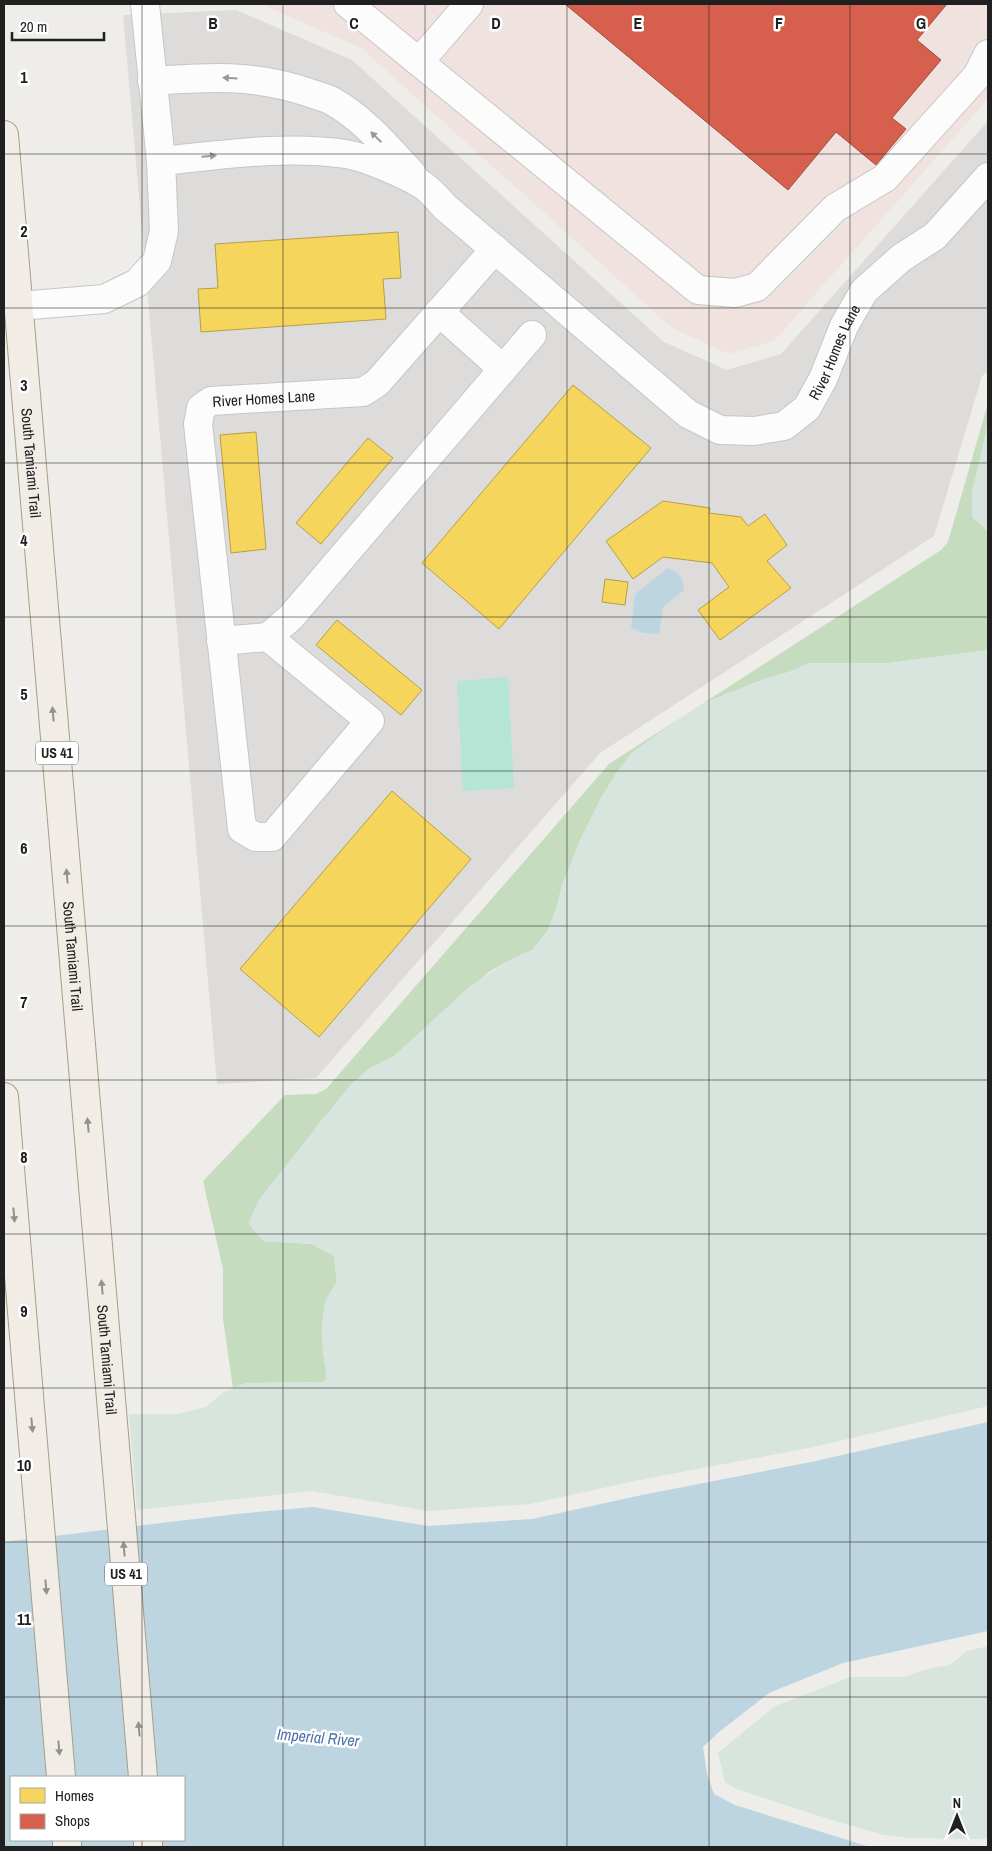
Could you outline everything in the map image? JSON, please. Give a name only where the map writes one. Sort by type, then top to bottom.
[{"type":"main road","name":"South Tamiami Trail","points":[[4,135],[143,1776]]},
{"type":"main road","points":[[4,1097],[62,1776]]},
{"type":"street","points":[[19,306],[104,299],[138,283],[157,260],[164,231],[161,161],[144,4]]},
{"type":"street","points":[[348,4],[698,290],[735,294],[757,287],[836,208],[885,178],[977,76],[988,54]]},
{"type":"street","points":[[419,62],[469,4]]},
{"type":"street","points":[[152,81],[219,77],[260,80],[331,100],[359,120],[422,184]]},
{"type":"street","name":"River Homes Lane","points":[[161,161],[307,150],[348,154],[394,170],[422,184],[445,207],[688,414],[720,430],[754,431],[784,426],[807,408],[823,379],[844,326],[864,291],[901,258],[935,236],[988,178]]},
{"type":"street","name":"River Homes Lane","points":[[268,637],[370,721],[272,836],[256,836],[242,829],[198,424],[202,408],[211,401],[363,392],[377,383],[495,249]]},
{"type":"street","points":[[439,312],[503,369]]},
{"type":"street","points":[[221,642],[268,637],[291,617],[532,335]]},
{"type":"shaded area","points":[[260,4],[988,4],[988,99],[774,341],[728,354],[672,328],[361,48]]},
{"type":"shaded area","points":[[236,10],[352,60],[664,342],[727,370],[781,354],[988,121],[988,371],[982,376],[934,536],[600,753],[316,1078],[217,1084],[123,15]]},
{"type":"shaded area","points":[[988,424],[988,531],[972,517],[972,493]]},
{"type":"shaded area","points":[[988,650],[988,1406],[809,1448],[639,1480],[530,1504],[428,1511],[312,1491],[137,1510],[129,1414],[178,1414],[206,1407],[224,1392],[246,1383],[322,1382],[327,1380],[322,1327],[325,1302],[337,1281],[334,1256],[312,1244],[263,1241],[248,1223],[260,1198],[351,1084],[370,1068],[394,1056],[468,988],[510,960],[532,950],[547,932],[556,910],[562,885],[580,840],[602,796],[632,753],[702,704],[810,663],[890,663]]},
{"type":"shaded area","points":[[988,1646],[988,1839],[910,1838],[884,1835],[739,1790],[725,1782],[718,1753],[775,1706],[851,1677],[904,1677],[927,1669],[950,1665],[967,1651]]},
{"type":"green space","points":[[988,403],[988,424],[972,493],[972,517],[988,531],[988,650],[890,663],[810,663],[702,704],[941,550],[948,542]]},
{"type":"green space","points":[[508,677],[514,788],[463,791],[457,681]]},
{"type":"green space","points":[[677,720],[632,753],[617,772],[602,796],[562,885],[556,910],[547,932],[532,950],[489,972],[394,1056],[370,1068],[321,1121],[306,1142],[263,1241],[312,1244],[334,1256],[337,1281],[325,1302],[322,1327],[327,1380],[323,1382],[246,1383],[233,1388],[223,1319],[223,1269],[203,1181],[285,1095],[316,1094],[326,1089],[609,764]]},
{"type":"water","points":[[668,568],[680,576],[684,590],[663,607],[659,634],[643,633],[631,628],[635,594]]},
{"type":"water","name":"Imperial River","points":[[988,1422],[988,1631],[843,1663],[769,1693],[703,1747],[707,1774],[714,1794],[735,1805],[870,1847],[4,1847],[4,1542],[236,1514],[313,1507],[428,1526],[532,1519],[811,1462]]},
{"type":"building: Homes","points":[[398,232],[401,278],[383,279],[386,319],[201,332],[198,289],[218,288],[215,244]]},
{"type":"building: Homes","points":[[573,385],[651,448],[499,629],[422,563]]},
{"type":"building: Homes","points":[[256,432],[266,549],[231,553],[220,435]]},
{"type":"building: Homes","points":[[368,438],[393,458],[321,544],[296,523]]},
{"type":"building: Homes","points":[[663,501],[710,508],[709,513],[741,517],[748,526],[765,514],[787,545],[767,561],[791,588],[720,640],[698,610],[729,587],[712,563],[663,557],[633,579],[606,541]]},
{"type":"building: Homes","points":[[605,579],[628,582],[625,605],[602,602]]},
{"type":"building: Homes","points":[[337,620],[422,690],[401,715],[316,645]]},
{"type":"building: Homes","points":[[392,791],[471,859],[319,1037],[240,969]]},
{"type":"building: Shops","points":[[565,4],[947,4],[917,40],[941,60],[892,118],[906,129],[876,165],[836,132],[788,190]]}]
